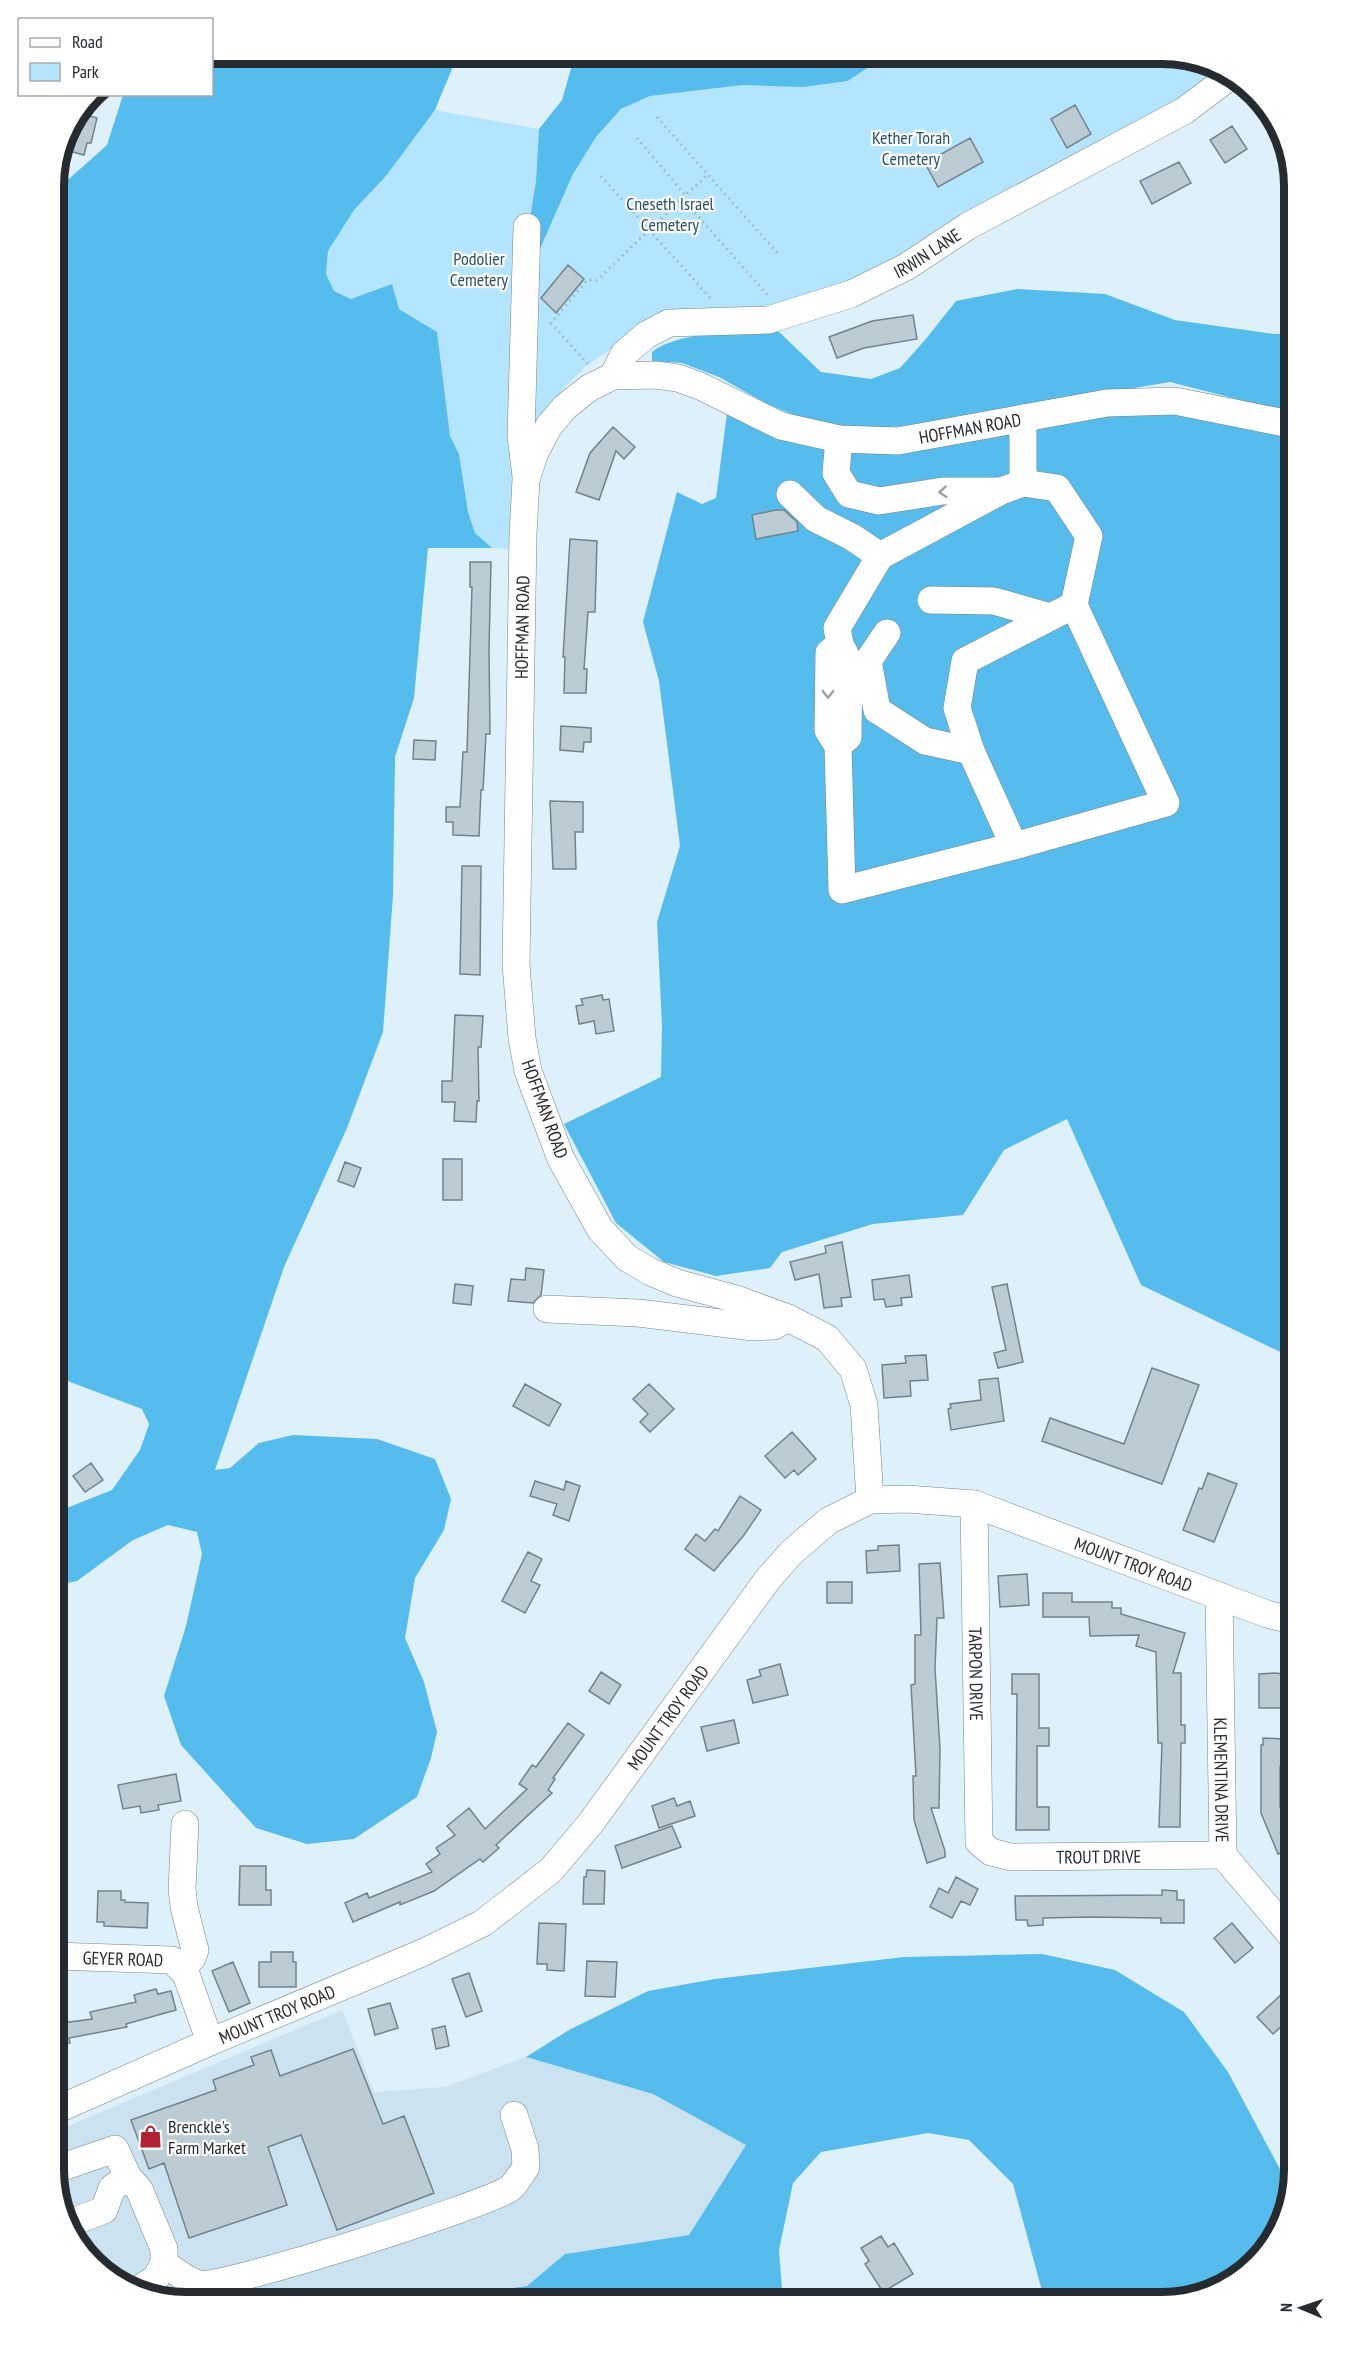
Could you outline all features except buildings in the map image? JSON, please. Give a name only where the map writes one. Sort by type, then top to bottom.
[{"type":"street","name":"IRWIN LANE","points":[[608,378],[624,354],[646,334],[669,323],[768,320],[851,294],[906,267],[968,226],[1184,111],[1224,81]]},
{"type":"street","name":"HOFFMAN ROAD","points":[[527,228],[521,436],[526,480],[523,534],[516,964],[522,1038],[528,1071],[561,1159],[600,1229],[627,1258],[677,1283],[736,1299],[788,1318],[827,1338],[853,1368],[864,1405],[870,1500]]},
{"type":"street","name":"HOFFMAN ROAD","points":[[526,480],[535,452],[549,426],[566,407],[590,388],[608,378],[655,375],[678,378],[700,386],[782,426],[840,439],[898,441],[1107,403],[1175,401],[1284,423]]},
{"type":"street","points":[[1012,487],[1023,418]]},
{"type":"street","points":[[838,636],[849,662],[848,737],[838,746],[842,890],[1014,846],[1166,803],[1074,605],[1089,536],[1057,488],[1012,487],[943,491],[879,501],[849,494],[836,473],[840,439]]},
{"type":"street","points":[[838,636],[880,556],[1012,487]]},
{"type":"street","points":[[790,494],[816,519],[852,537],[880,556]]},
{"type":"street","points":[[932,600],[994,601],[1050,617]]},
{"type":"street","points":[[1014,846],[971,751],[957,708],[965,661],[1074,605]]},
{"type":"street","points":[[868,661],[887,633]]},
{"type":"street","points":[[838,636],[868,661],[878,710],[925,741],[971,751]]},
{"type":"street","points":[[547,1309],[638,1313],[753,1328],[774,1326],[788,1318]]},
{"type":"street","name":"MOUNT TROY ROAD","points":[[64,2107],[422,1953],[483,1923],[551,1870],[590,1824],[768,1579],[791,1553],[828,1521],[870,1500],[907,1499],[974,1504],[1267,1614],[1284,1618]]},
{"type":"street","name":"TARPON DRIVE","points":[[974,1504],[980,1842]]},
{"type":"street","name":"KLEMENTINA DRIVE","points":[[1219,1596],[1222,1855],[1284,1927]]},
{"type":"street","points":[[183,1969],[195,1950],[182,1889],[185,1824]]},
{"type":"street","name":"TROUT DRIVE","points":[[980,1842],[991,1852],[1011,1857],[1222,1855]]},
{"type":"street","name":"GEYER ROAD","points":[[64,1956],[172,1959],[183,1969],[210,2042]]},
{"type":"street","points":[[165,2263],[200,2284],[222,2282],[321,2254],[478,2203],[510,2188],[526,2167],[525,2149],[514,2115]]},
{"type":"street","points":[[64,2167],[115,2149],[128,2177],[139,2189],[164,2249],[165,2263],[156,2278],[146,2285]]},
{"type":"street","points":[[76,2221],[104,2210],[112,2188],[128,2177]]},
{"type":"path","points":[[657,117],[779,255]]},
{"type":"path","points":[[637,138],[686,196]]},
{"type":"path","points":[[608,378],[551,324],[587,280],[597,280],[708,174]]},
{"type":"path","points":[[601,176],[718,306]]},
{"type":"path","points":[[683,199],[772,301]]},
{"type":"shaded area","points":[[454,65],[435,110],[386,176],[354,210],[328,251],[326,274],[334,291],[351,299],[392,284],[399,309],[437,332],[450,436],[459,454],[468,512],[475,533],[492,548],[428,548],[414,698],[395,757],[393,895],[383,1032],[347,1128],[284,1267],[215,1470],[230,1468],[259,1443],[293,1435],[377,1439],[435,1459],[451,1499],[444,1530],[415,1578],[405,1638],[424,1682],[437,1732],[431,1758],[417,1797],[354,1839],[307,1844],[256,1828],[181,1745],[164,1696],[186,1626],[202,1554],[197,1532],[168,1525],[133,1540],[77,1581],[64,1584],[64,1509],[112,1490],[140,1450],[149,1424],[142,1409],[70,1382],[64,1377],[65,182],[107,145],[123,96],[213,96],[213,66]]},
{"type":"shaded area","points":[[572,65],[872,65],[848,81],[803,87],[743,85],[650,96],[621,109],[596,137],[573,174],[540,249],[533,250],[529,224],[536,181],[539,129],[562,100]]},
{"type":"shaded area","points":[[1017,289],[1105,294],[1175,320],[1284,334],[1284,411],[1170,382],[933,422],[877,429],[818,425],[767,404],[719,377],[682,363],[652,361],[652,352],[678,340],[712,334],[777,330],[821,372],[871,379],[900,368],[956,301]]},
{"type":"shaded area","points":[[1107,403],[1284,424],[1284,1354],[1141,1285],[1067,1119],[1004,1150],[963,1215],[873,1224],[782,1252],[770,1268],[716,1276],[664,1262],[616,1223],[564,1124],[661,1077],[662,1025],[657,922],[680,846],[659,681],[643,622],[677,492],[702,504],[716,498],[727,413],[840,439]]},
{"type":"shaded area","points":[[1042,1954],[1115,1970],[1184,2012],[1228,2072],[1284,2176],[1275,2216],[1259,2244],[1230,2271],[1202,2285],[1186,2289],[1162,2292],[1042,2292],[1013,2184],[969,2140],[928,2133],[821,2152],[793,2183],[779,2250],[782,2292],[492,2291],[527,2286],[565,2254],[689,2235],[746,2145],[653,2094],[526,2057],[569,2030],[648,1991],[715,1979],[904,1957]]},
{"type":"shaded area","points":[[342,2010],[374,2092],[445,2087],[526,2057],[653,2094],[747,2145],[689,2235],[565,2254],[527,2286],[492,2291],[179,2291],[147,2285],[119,2271],[95,2250],[85,2237],[69,2201],[64,2170],[64,2128]]},
{"type":"green space","points":[[872,65],[1170,65],[1186,67],[1213,76],[1186,97],[922,246],[814,299],[616,345],[585,367],[565,387],[528,435],[533,250],[541,248],[573,174],[596,137],[621,109],[650,96],[744,85],[803,87],[848,81]]},
{"type":"green space","name":"Podolier Cemetery","points":[[435,110],[539,129],[536,181],[529,224],[516,476],[511,508],[511,549],[492,548],[475,533],[468,512],[459,454],[450,437],[437,332],[399,309],[387,287],[351,299],[334,291],[326,274],[328,251],[354,210],[386,176]]},
{"type":"place","name":"Brenckle's Farm Market","points":[[150,2136]]},
{"type":"park label","name":"Kether Torah Cemetery","points":[[911,147]]},
{"type":"park label","name":"Cneseth Israel Cemetery","points":[[670,213]]}]
